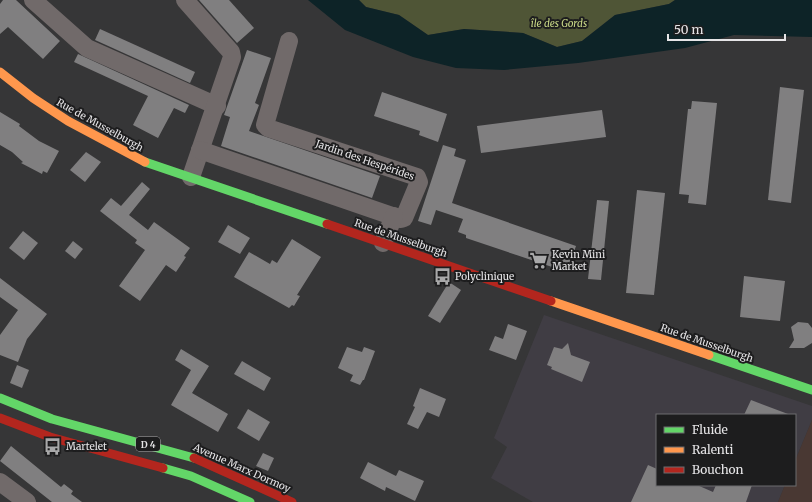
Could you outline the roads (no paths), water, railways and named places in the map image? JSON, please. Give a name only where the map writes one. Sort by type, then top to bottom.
[{"type":"street","points":[[33,0],[87,48],[217,106]]},
{"type":"street","points":[[185,0],[231,52],[232,61],[191,177]]},
{"type":"street","name":"Jardin des Hespérides","points":[[289,41],[265,125],[268,128],[417,177],[419,182],[407,215],[401,219],[394,216]]},
{"type":"street","name":"Rue de Musselburgh","points":[[0,72],[51,111],[91,135],[142,161],[812,390]]},
{"type":"street","points":[[200,150],[394,216],[383,243]]},
{"type":"street","name":"Avenue Marx Dormoy","points":[[0,398],[52,419],[195,458],[292,502]]},
{"type":"street","name":"D 4","points":[[0,418],[50,437],[191,476],[250,502]]},
{"type":"street","points":[[0,482],[28,502]]},
{"type":"water","points":[[308,0],[359,0],[366,7],[399,15],[428,35],[464,29],[523,33],[557,47],[582,41],[615,15],[669,4],[675,0],[812,0],[812,37],[734,35],[685,48],[578,63],[504,70],[456,68],[413,57],[345,30]]},
{"type":"place","name":"Kevin Mini Market","points":[[539,260]]},
{"type":"place","name":"Polyclinique","points":[[442,276]]},
{"type":"place","name":"Martelet","points":[[53,446]]},
{"type":"park label","name":"île des Gords","points":[[559,23]]}]
